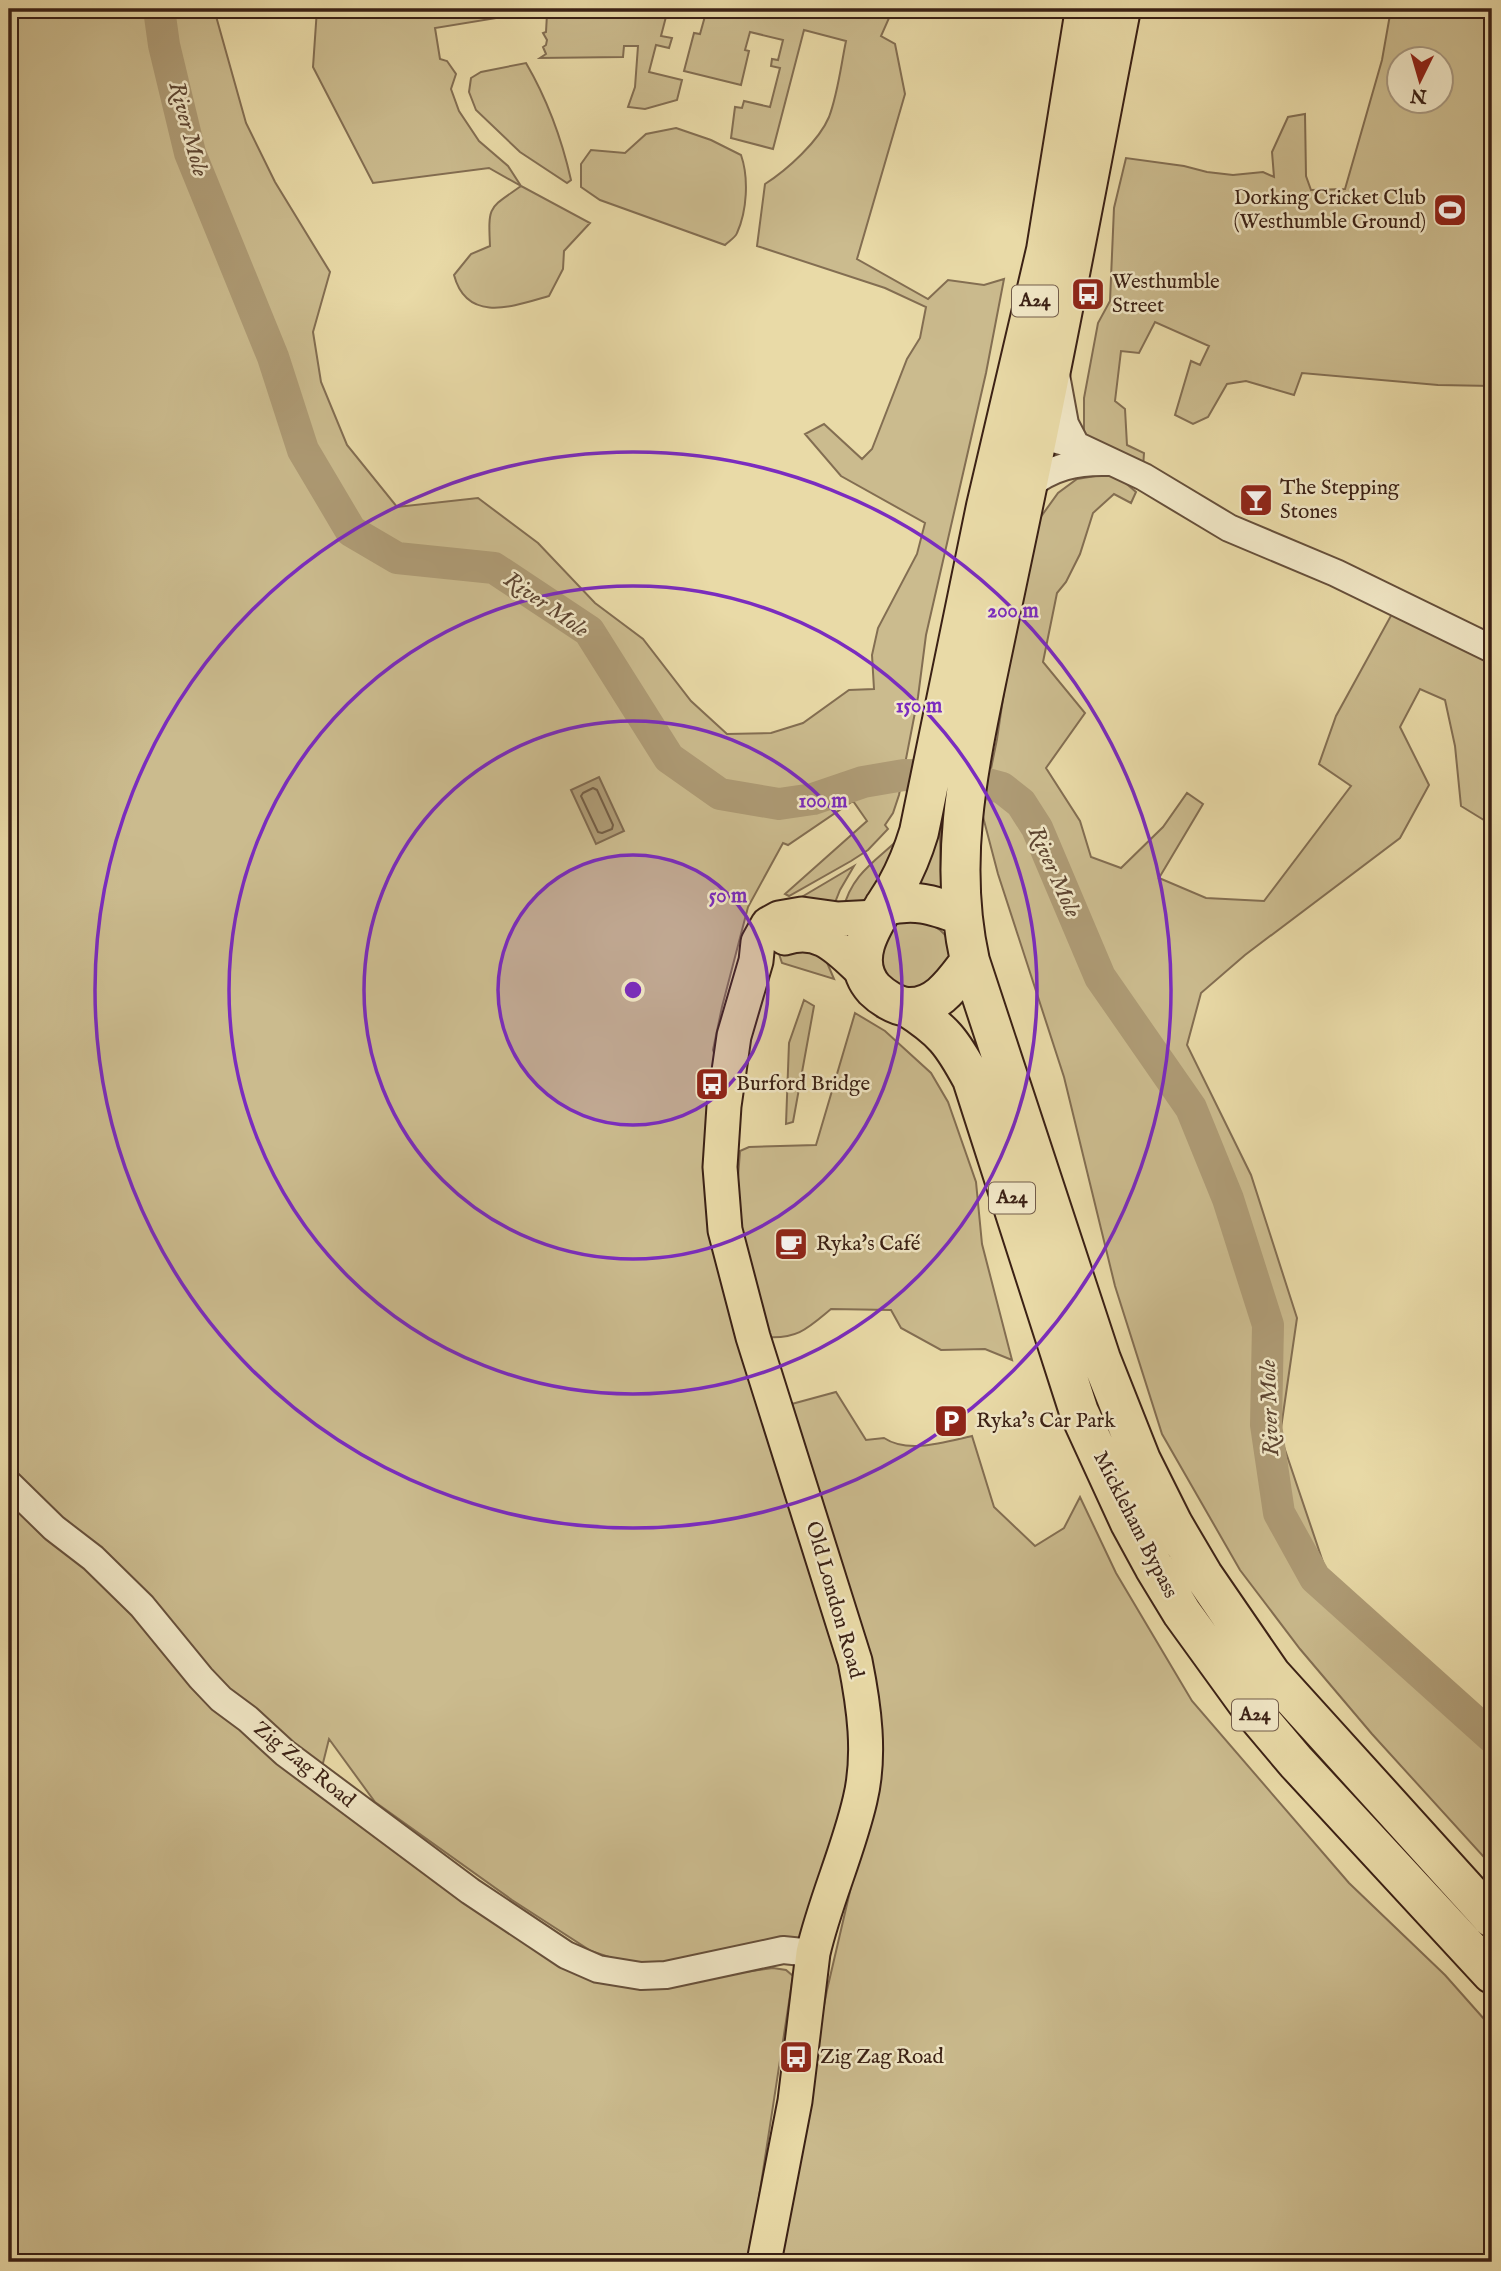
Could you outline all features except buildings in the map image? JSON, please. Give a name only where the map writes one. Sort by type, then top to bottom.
[{"type":"highway","name":"A24","points":[[961,915],[959,873],[963,809],[959,729],[986,506],[1046,250],[1085,9]]},
{"type":"highway","name":"A24","points":[[881,911],[911,858],[926,801],[959,729],[1027,487],[1054,363],[1121,9]]},
{"type":"highway","points":[[914,901],[961,915],[970,961],[940,997],[925,1004],[907,1007],[879,994],[869,983],[863,971],[862,955],[881,911],[914,901]]},
{"type":"highway","name":"Mickleham Bypass","points":[[970,961],[1105,1370],[1141,1460],[1173,1524],[1209,1585],[1271,1674],[1492,1919]]},
{"type":"highway","name":"Mickleham Bypass","points":[[907,1007],[930,1022],[955,1046],[972,1079],[1079,1412],[1130,1523],[1175,1602],[1211,1656],[1279,1742],[1492,1974]]},
{"type":"main road","points":[[756,961],[758,942],[768,924],[779,918],[802,914],[838,919],[881,911]]},
{"type":"main road","points":[[756,961],[780,940],[798,933],[815,935],[832,944],[863,971]]},
{"type":"main road","name":"Old London Road","points":[[756,961],[734,1036],[724,1106],[720,1167],[725,1230],[760,1360],[855,1661],[862,1694],[864,1741],[860,1799],[813,1953],[795,2101],[764,2262]]},
{"type":"street","points":[[1054,363],[1065,424],[1076,445]]},
{"type":"street","points":[[997,460],[1017,443],[1038,435],[1076,445],[1144,477],[1229,528],[1347,578],[1492,649]]},
{"type":"street","points":[[1027,487],[1057,468],[1085,461],[1110,462]]},
{"type":"street","name":"Zig Zag Road","points":[[9,1484],[54,1528],[93,1558],[142,1606],[214,1692],[285,1753],[460,1884],[566,1955],[598,1969],[640,1976],[677,1973],[783,1950],[813,1953]]},
{"type":"shaded area","points":[[9,9],[214,9],[246,123],[275,182],[330,272],[313,332],[321,382],[347,445],[397,507],[478,498],[538,543],[595,603],[643,639],[691,701],[727,734],[771,733],[803,723],[849,690],[874,689],[872,655],[878,628],[917,554],[925,523],[841,476],[805,434],[824,424],[862,459],[872,449],[907,359],[920,338],[926,307],[885,288],[757,246],[765,184],[802,154],[824,126],[835,98],[846,41],[804,30],[773,149],[731,138],[735,107],[742,108],[744,101],[770,107],[780,68],[771,66],[772,59],[778,60],[783,40],[750,32],[745,50],[749,51],[741,85],[684,71],[694,33],[700,34],[707,9],[893,9],[881,36],[895,44],[905,94],[857,259],[928,299],[948,280],[984,285],[1004,279],[986,373],[926,635],[918,697],[899,795],[893,813],[885,825],[888,829],[868,850],[789,896],[785,894],[867,821],[853,801],[788,845],[783,843],[748,907],[713,1050],[718,1065],[712,1127],[851,1704],[847,1793],[802,1938],[645,1969],[591,1951],[512,1900],[375,1802],[329,1739],[318,1783],[485,1911],[666,1983],[773,1968],[786,1970],[793,1976],[749,2262],[9,2262]]},
{"type":"shaded area","points":[[317,9],[528,9],[527,13],[435,28],[440,59],[447,61],[456,74],[451,89],[459,111],[479,141],[508,166],[521,186],[489,168],[373,183],[313,67]]},
{"type":"shaded area","points":[[581,9],[668,9],[661,36],[672,38],[669,48],[656,45],[649,72],[682,80],[677,100],[645,109],[628,107],[635,87],[638,46],[624,46],[623,57],[540,58],[546,54],[543,47],[547,40],[543,33],[546,32],[547,14],[580,15]]},
{"type":"shaded area","points":[[1391,9],[1492,9],[1492,386],[1438,385],[1302,373],[1294,395],[1246,381],[1227,384],[1208,417],[1193,424],[1175,415],[1191,361],[1200,365],[1209,346],[1155,322],[1139,353],[1121,351],[1115,401],[1125,409],[1127,445],[1144,453],[1143,468],[1084,438],[1084,398],[1098,323],[1110,301],[1114,208],[1126,158],[1207,172],[1233,175],[1263,172],[1274,177],[1272,152],[1288,117],[1305,114],[1306,176],[1311,190],[1345,189],[1382,60]]},
{"type":"shaded area","points":[[526,63],[541,91],[558,135],[571,180],[567,183],[520,152],[476,110],[469,92],[471,78],[481,72]]},
{"type":"shaded area","points":[[676,128],[711,140],[741,155],[746,184],[745,205],[737,233],[725,245],[600,200],[581,187],[581,164],[591,150],[625,153],[646,134]]},
{"type":"shaded area","points":[[521,186],[590,223],[564,251],[563,269],[549,296],[507,307],[481,306],[469,300],[460,290],[454,275],[471,254],[490,246],[490,215],[493,209]]},
{"type":"shaded area","points":[[1013,472],[944,805],[940,836],[941,888],[914,886]]},
{"type":"shaded area","points":[[1114,473],[1136,492],[1131,503],[1114,494],[1093,513],[1080,554],[1066,582],[1057,593],[1043,662],[1085,713],[1046,768],[1080,821],[1091,857],[1121,868],[1163,827],[1187,793],[1203,804],[1159,878],[1206,898],[1264,901],[1351,786],[1319,764],[1336,716],[1393,612],[1492,663],[1492,825],[1461,806],[1455,746],[1445,700],[1420,689],[1400,727],[1429,785],[1400,838],[1245,955],[1201,993],[1187,1045],[1251,1175],[1297,1318],[1280,1435],[1325,1568],[1492,1721],[1492,1866],[1372,1734],[1300,1649],[1240,1570],[1162,1434],[1115,1286],[1064,1077],[998,874],[982,813],[1008,665],[1040,518],[1058,493],[1077,479]]},
{"type":"shaded area","points":[[906,832],[908,838],[865,903],[843,910],[860,875]]},
{"type":"shaded area","points":[[854,866],[832,910],[800,898]]},
{"type":"shaded area","points":[[906,915],[937,927],[950,946],[949,961],[944,973],[912,991],[880,974],[877,938]]},
{"type":"shaded area","points":[[820,946],[834,979],[782,963],[779,954],[789,947]]},
{"type":"shaded area","points":[[804,1000],[814,1006],[793,1122],[786,1124],[789,1043]]},
{"type":"shaded area","points":[[855,1013],[885,1031],[931,1073],[948,1102],[976,1182],[982,1244],[1012,1360],[985,1349],[941,1350],[901,1328],[891,1310],[831,1309],[809,1327],[795,1334],[767,1337],[736,1205],[740,1151],[749,1147],[816,1145]]},
{"type":"shaded area","points":[[836,1392],[866,1440],[884,1438],[894,1443],[915,1446],[972,1436],[994,1507],[1035,1546],[1064,1528],[1080,1497],[1116,1573],[1192,1701],[1349,1883],[1445,1975],[1492,2028],[1492,2262],[773,2262],[827,1990],[871,1801],[788,1405]]},
{"type":"water","points":[[599,777],[624,831],[596,844],[571,790]]},
{"type":"waterway","name":"River Mole","points":[[159,9],[164,45],[190,153],[273,357],[303,450],[351,531],[397,558],[494,568],[589,631],[669,758],[720,794],[779,804],[813,799],[863,782],[904,775],[958,776],[1002,788],[1021,803],[1037,828],[1100,977],[1191,1108],[1228,1199],[1268,1325],[1266,1425],[1279,1513],[1315,1578],[1492,1737]]},
{"type":"place","name":"Dorking Cricket Club (Westhumble Ground)","points":[[1450,210]]},
{"type":"place","name":"Westhumble Street","points":[[1088,294]]},
{"type":"place","name":"The Stepping Stones","points":[[1256,500]]},
{"type":"place","name":"Burford Bridge","points":[[712,1084]]},
{"type":"place","name":"Ryka's Café","points":[[791,1244]]},
{"type":"place","name":"Ryka's Car Park","points":[[951,1421]]},
{"type":"place","name":"Zig Zag Road","points":[[796,2057]]}]
